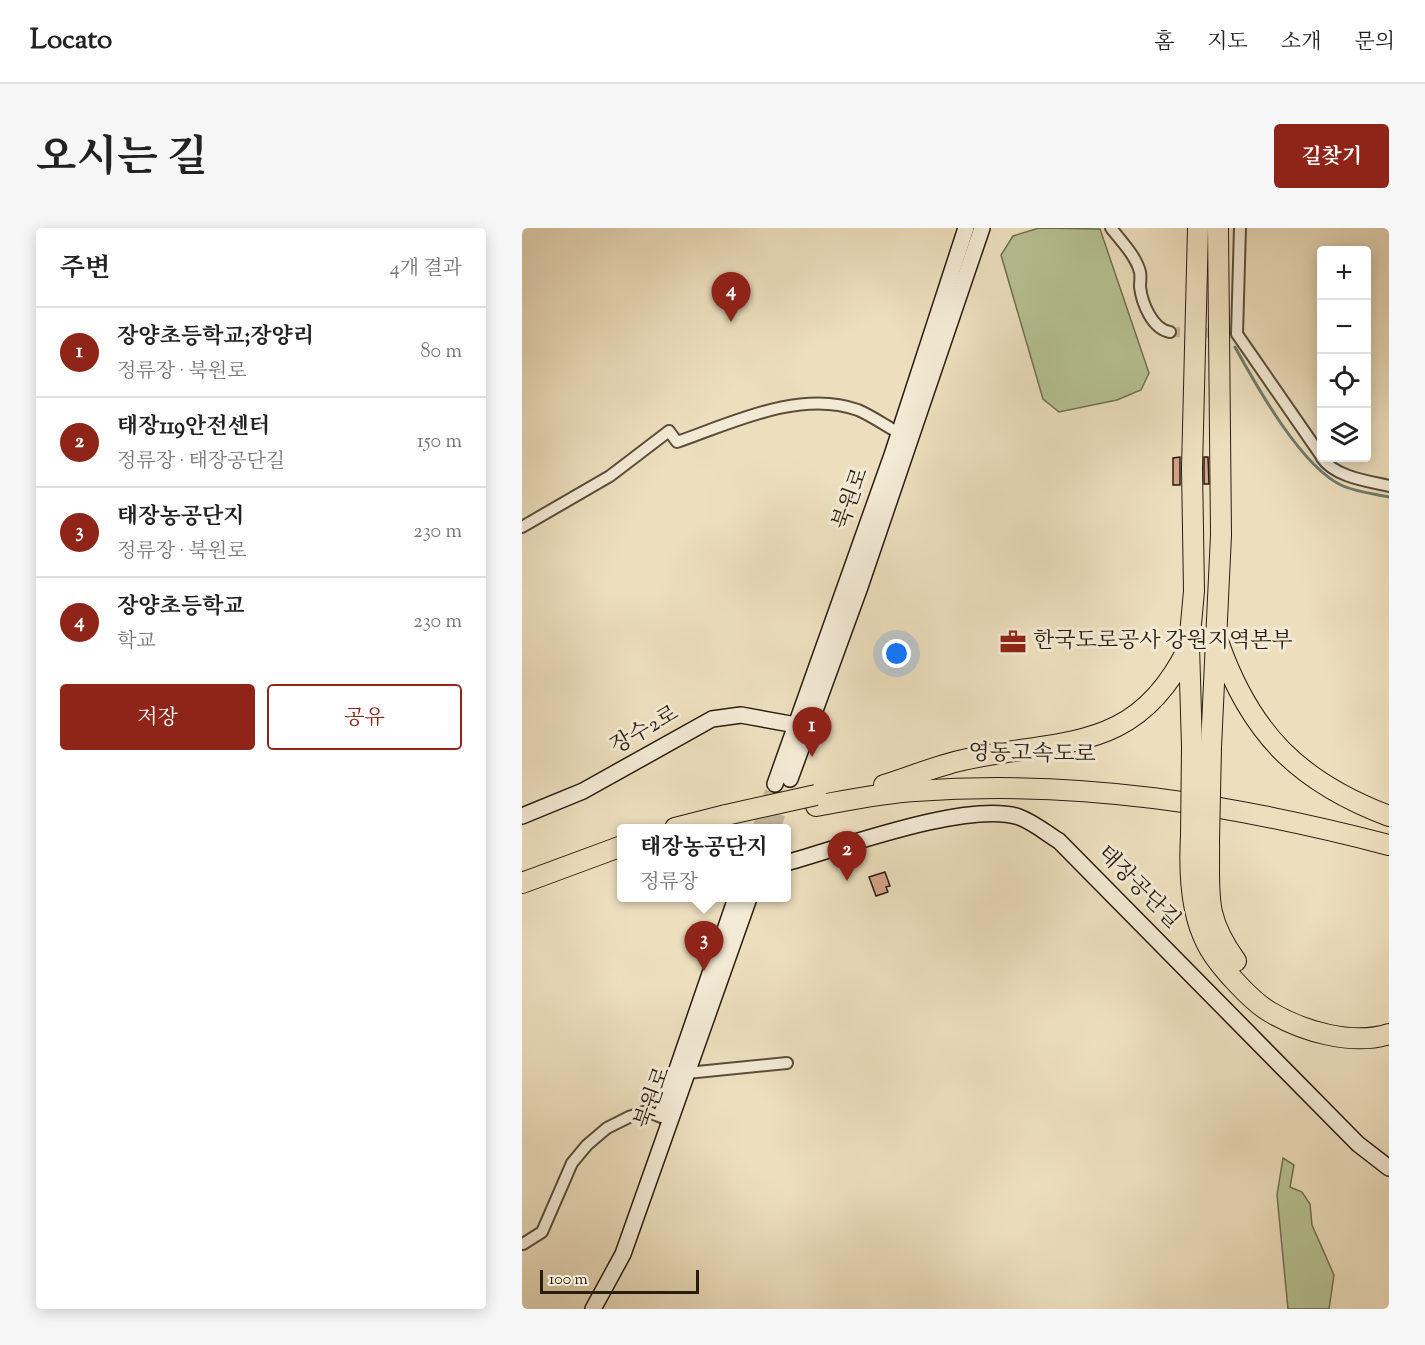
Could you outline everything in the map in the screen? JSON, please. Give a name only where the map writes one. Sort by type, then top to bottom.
[{"type":"highway","points":[[1198,228],[1192,468],[1194,591],[1189,645],[1202,747]]},
{"type":"highway","points":[[1218,228],[1221,535],[1216,635],[1202,747],[1200,839],[1208,905],[1220,939],[1244,973],[1275,1003],[1309,1019],[1344,1027],[1389,1022]]},
{"type":"highway","points":[[1216,635],[1233,682],[1249,711],[1287,756],[1329,788],[1389,816]]},
{"type":"highway","points":[[884,785],[962,760],[1079,741],[1110,730],[1135,716],[1157,698],[1174,675],[1189,645]]},
{"type":"highway","name":"영동고속도로","points":[[727,823],[884,785],[965,777],[1104,780],[1162,786],[1236,798],[1389,833]]},
{"type":"highway","name":"영동고속도로","points":[[816,801],[914,791],[1030,788],[1105,791],[1167,798],[1251,812],[1389,845]]},
{"type":"highway","points":[[1340,832],[1389,855]]},
{"type":"highway","points":[[1200,839],[1189,864],[1194,904],[1207,945],[1235,980],[1268,1011],[1304,1028],[1341,1037],[1389,1034]]},
{"type":"highway","points":[[522,883],[617,847]]},
{"type":"highway","points":[[522,897],[617,861]]},
{"type":"street","name":"북원로","points":[[871,532],[899,433],[966,228]]},
{"type":"street","name":"북원로","points":[[790,779],[802,728],[982,228]]},
{"type":"street","points":[[1111,228],[1133,258],[1140,272],[1143,300],[1151,318],[1161,330],[1170,332]]},
{"type":"street","points":[[1240,228],[1234,333],[1317,450]]},
{"type":"street","points":[[522,527],[610,476],[669,431],[677,442],[790,404],[808,404],[858,410],[899,433]]},
{"type":"street","points":[[1325,462],[1352,477],[1389,486]]},
{"type":"street","name":"장수2로","points":[[522,816],[583,791],[712,719],[741,715],[802,728]]},
{"type":"street","name":"북원로","points":[[774,784],[802,728]]},
{"type":"street","name":"태장공단길","points":[[791,862],[930,822],[976,814],[1018,817],[1059,841],[1358,1144],[1389,1168]]},
{"type":"street","name":"북원로","points":[[593,1309],[623,1254],[734,902]]},
{"type":"street","name":"북원로","points":[[581,1309],[617,1244],[661,1117],[682,1071],[747,902]]},
{"type":"street","points":[[682,1071],[788,1063]]},
{"type":"street","points":[[523,1244],[542,1232],[572,1163],[587,1145],[607,1128],[629,1117],[647,1112],[661,1117]]},
{"type":"green space","points":[[1039,228],[1100,229],[1149,373],[1141,390],[1117,400],[1059,412],[1043,399],[1001,255],[1013,236]]},
{"type":"green space","points":[[1283,1158],[1294,1165],[1290,1187],[1302,1192],[1310,1204],[1312,1225],[1334,1275],[1329,1309],[1288,1309],[1277,1195]]},
{"type":"building","points":[[1180,457],[1180,485],[1173,485],[1173,458]]},
{"type":"building","points":[[1204,457],[1208,457],[1209,484],[1204,484]]},
{"type":"building","points":[[885,872],[890,886],[886,887],[888,892],[876,896],[869,877]]},
{"type":"waterway","points":[[1235,347],[1282,425],[1312,462],[1327,476],[1343,486],[1389,497]]},
{"type":"tunnel","points":[[1170,332],[1231,333]]},
{"type":"tunnel","points":[[774,824],[790,779]]},
{"type":"tunnel","points":[[761,824],[775,784]]},
{"type":"place","name":"장양초등학교","points":[[731,322]]},
{"type":"place","name":"한국도로공사 강원지역본부","points":[[1013,642]]},
{"type":"place","name":"장양초등학교;장양리","points":[[812,757]]},
{"type":"place","name":"태장119안전센터","points":[[847,881]]},
{"type":"place","name":"태장농공단지","points":[[704,971]]}]
